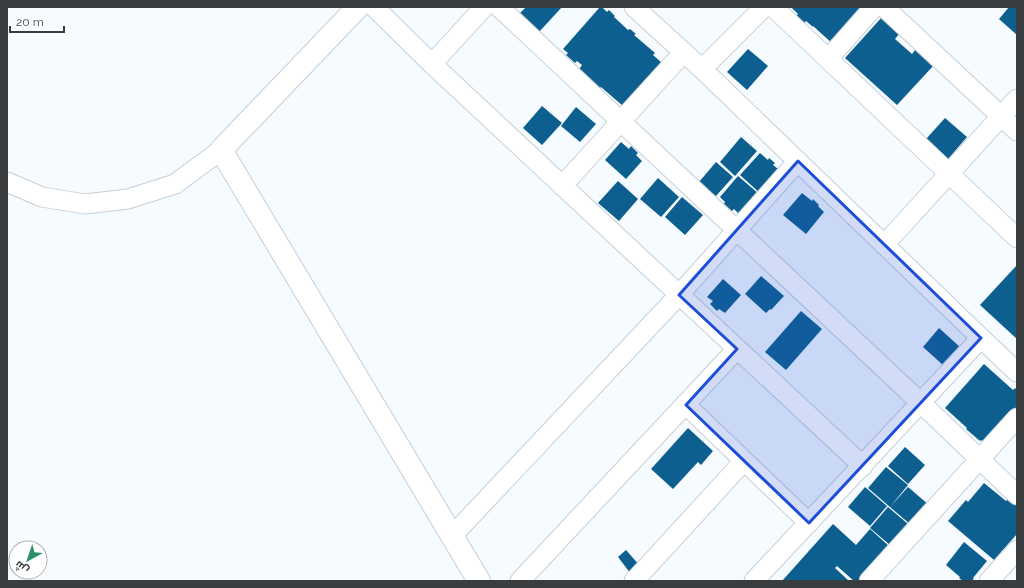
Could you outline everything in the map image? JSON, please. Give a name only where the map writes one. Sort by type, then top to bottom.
[{"type":"street","points":[[7,182],[42,197],[86,204],[128,199],[175,184],[221,150],[358,7]]},
{"type":"street","points":[[374,7],[432,64],[863,466]]},
{"type":"street","points":[[432,64],[484,7]]},
{"type":"street","points":[[499,7],[1017,495]]},
{"type":"street","points":[[634,7],[702,69],[1017,372]]},
{"type":"street","points":[[702,69],[764,7]]},
{"type":"street","points":[[773,7],[1017,238]]},
{"type":"street","points":[[828,59],[874,7]]},
{"type":"street","points":[[884,7],[1017,131]]},
{"type":"street","points":[[562,186],[684,52]]},
{"type":"street","points":[[884,245],[1017,99]]},
{"type":"street","points":[[221,150],[479,581]]},
{"type":"street","points":[[452,536],[679,295],[798,161]]},
{"type":"street","points":[[754,581],[981,338]]},
{"type":"street","points":[[520,581],[737,349]]},
{"type":"street","points":[[686,404],[809,523]]},
{"type":"street","points":[[869,581],[1017,418]]},
{"type":"street","points":[[634,581],[744,461]]},
{"type":"street","points":[[990,581],[1017,550]]},
{"type":"highlighted area","points":[[798,161],[981,338],[809,523],[686,405],[737,349],[679,295]]},
{"type":"building","points":[[526,7],[562,7],[539,32],[519,14]]},
{"type":"building","points":[[600,7],[607,12],[609,10],[628,30],[630,29],[636,34],[634,35],[655,53],[653,55],[662,63],[623,106],[601,87],[599,89],[578,71],[582,65],[577,61],[575,63],[566,55],[568,53],[563,49]]},
{"type":"building","points":[[791,7],[867,7],[833,44],[813,26],[806,21],[804,23],[796,16],[798,14]]},
{"type":"building","points":[[1009,7],[1017,7],[1017,35],[999,19]]},
{"type":"building","points":[[882,17],[899,34],[895,39],[912,54],[916,49],[934,65],[897,105],[845,58]]},
{"type":"building","points":[[748,49],[768,66],[747,90],[727,72]]},
{"type":"building","points":[[542,106],[562,123],[542,145],[523,128]]},
{"type":"building","points":[[576,107],[596,124],[580,142],[561,126]]},
{"type":"building","points":[[945,118],[967,137],[948,159],[926,139]]},
{"type":"building","points":[[741,137],[757,151],[735,176],[720,162]]},
{"type":"building","points":[[621,142],[629,149],[631,146],[638,153],[636,155],[642,161],[626,179],[605,160]]},
{"type":"building","points":[[760,153],[768,160],[769,158],[775,163],[773,165],[782,172],[762,195],[740,175]]},
{"type":"building","points":[[716,162],[733,177],[716,196],[712,193],[711,195],[700,185],[702,184],[699,182]]},
{"type":"building","points":[[738,176],[759,194],[740,215],[734,209],[732,211],[724,204],[725,202],[720,197]]},
{"type":"building","points":[[658,178],[679,197],[661,217],[640,199]]},
{"type":"building","points":[[618,181],[638,199],[619,221],[598,203]]},
{"type":"building","points":[[802,193],[812,201],[813,199],[824,212],[806,234],[783,215]]},
{"type":"building","points":[[682,197],[703,215],[685,235],[665,217]]},
{"type":"building","points":[[1017,265],[1017,339],[980,305]]},
{"type":"building","points":[[761,276],[784,296],[771,310],[770,309],[766,313],[745,294]]},
{"type":"building","points":[[723,279],[741,295],[725,313],[719,309],[717,311],[710,304],[713,301],[707,297]]},
{"type":"building","points":[[801,311],[822,329],[786,370],[765,352]]},
{"type":"building","points":[[939,328],[960,347],[944,366],[923,347]]},
{"type":"building","points":[[984,364],[1013,390],[1015,388],[1017,390],[1017,412],[987,445],[966,429],[967,428],[945,408]]},
{"type":"building","points":[[688,428],[713,451],[701,465],[698,462],[673,489],[651,469]]},
{"type":"building","points":[[905,447],[925,465],[908,484],[888,466]]},
{"type":"building","points":[[886,467],[908,485],[890,507],[868,488]]},
{"type":"building","points":[[984,483],[1006,501],[1009,498],[1017,505],[1017,534],[994,560],[948,521],[966,500],[968,502]]},
{"type":"building","points":[[865,487],[887,506],[870,526],[848,507]]},
{"type":"building","points":[[908,487],[929,505],[911,525],[890,507]]},
{"type":"building","points":[[888,507],[908,524],[890,545],[870,528]]},
{"type":"building","points":[[833,524],[856,545],[870,529],[890,547],[859,581],[854,581],[837,566],[835,568],[849,581],[782,581]]},
{"type":"building","points":[[964,542],[987,561],[972,581],[963,581],[946,565]]},
{"type":"building","points":[[626,550],[641,567],[631,574],[618,557]]}]
